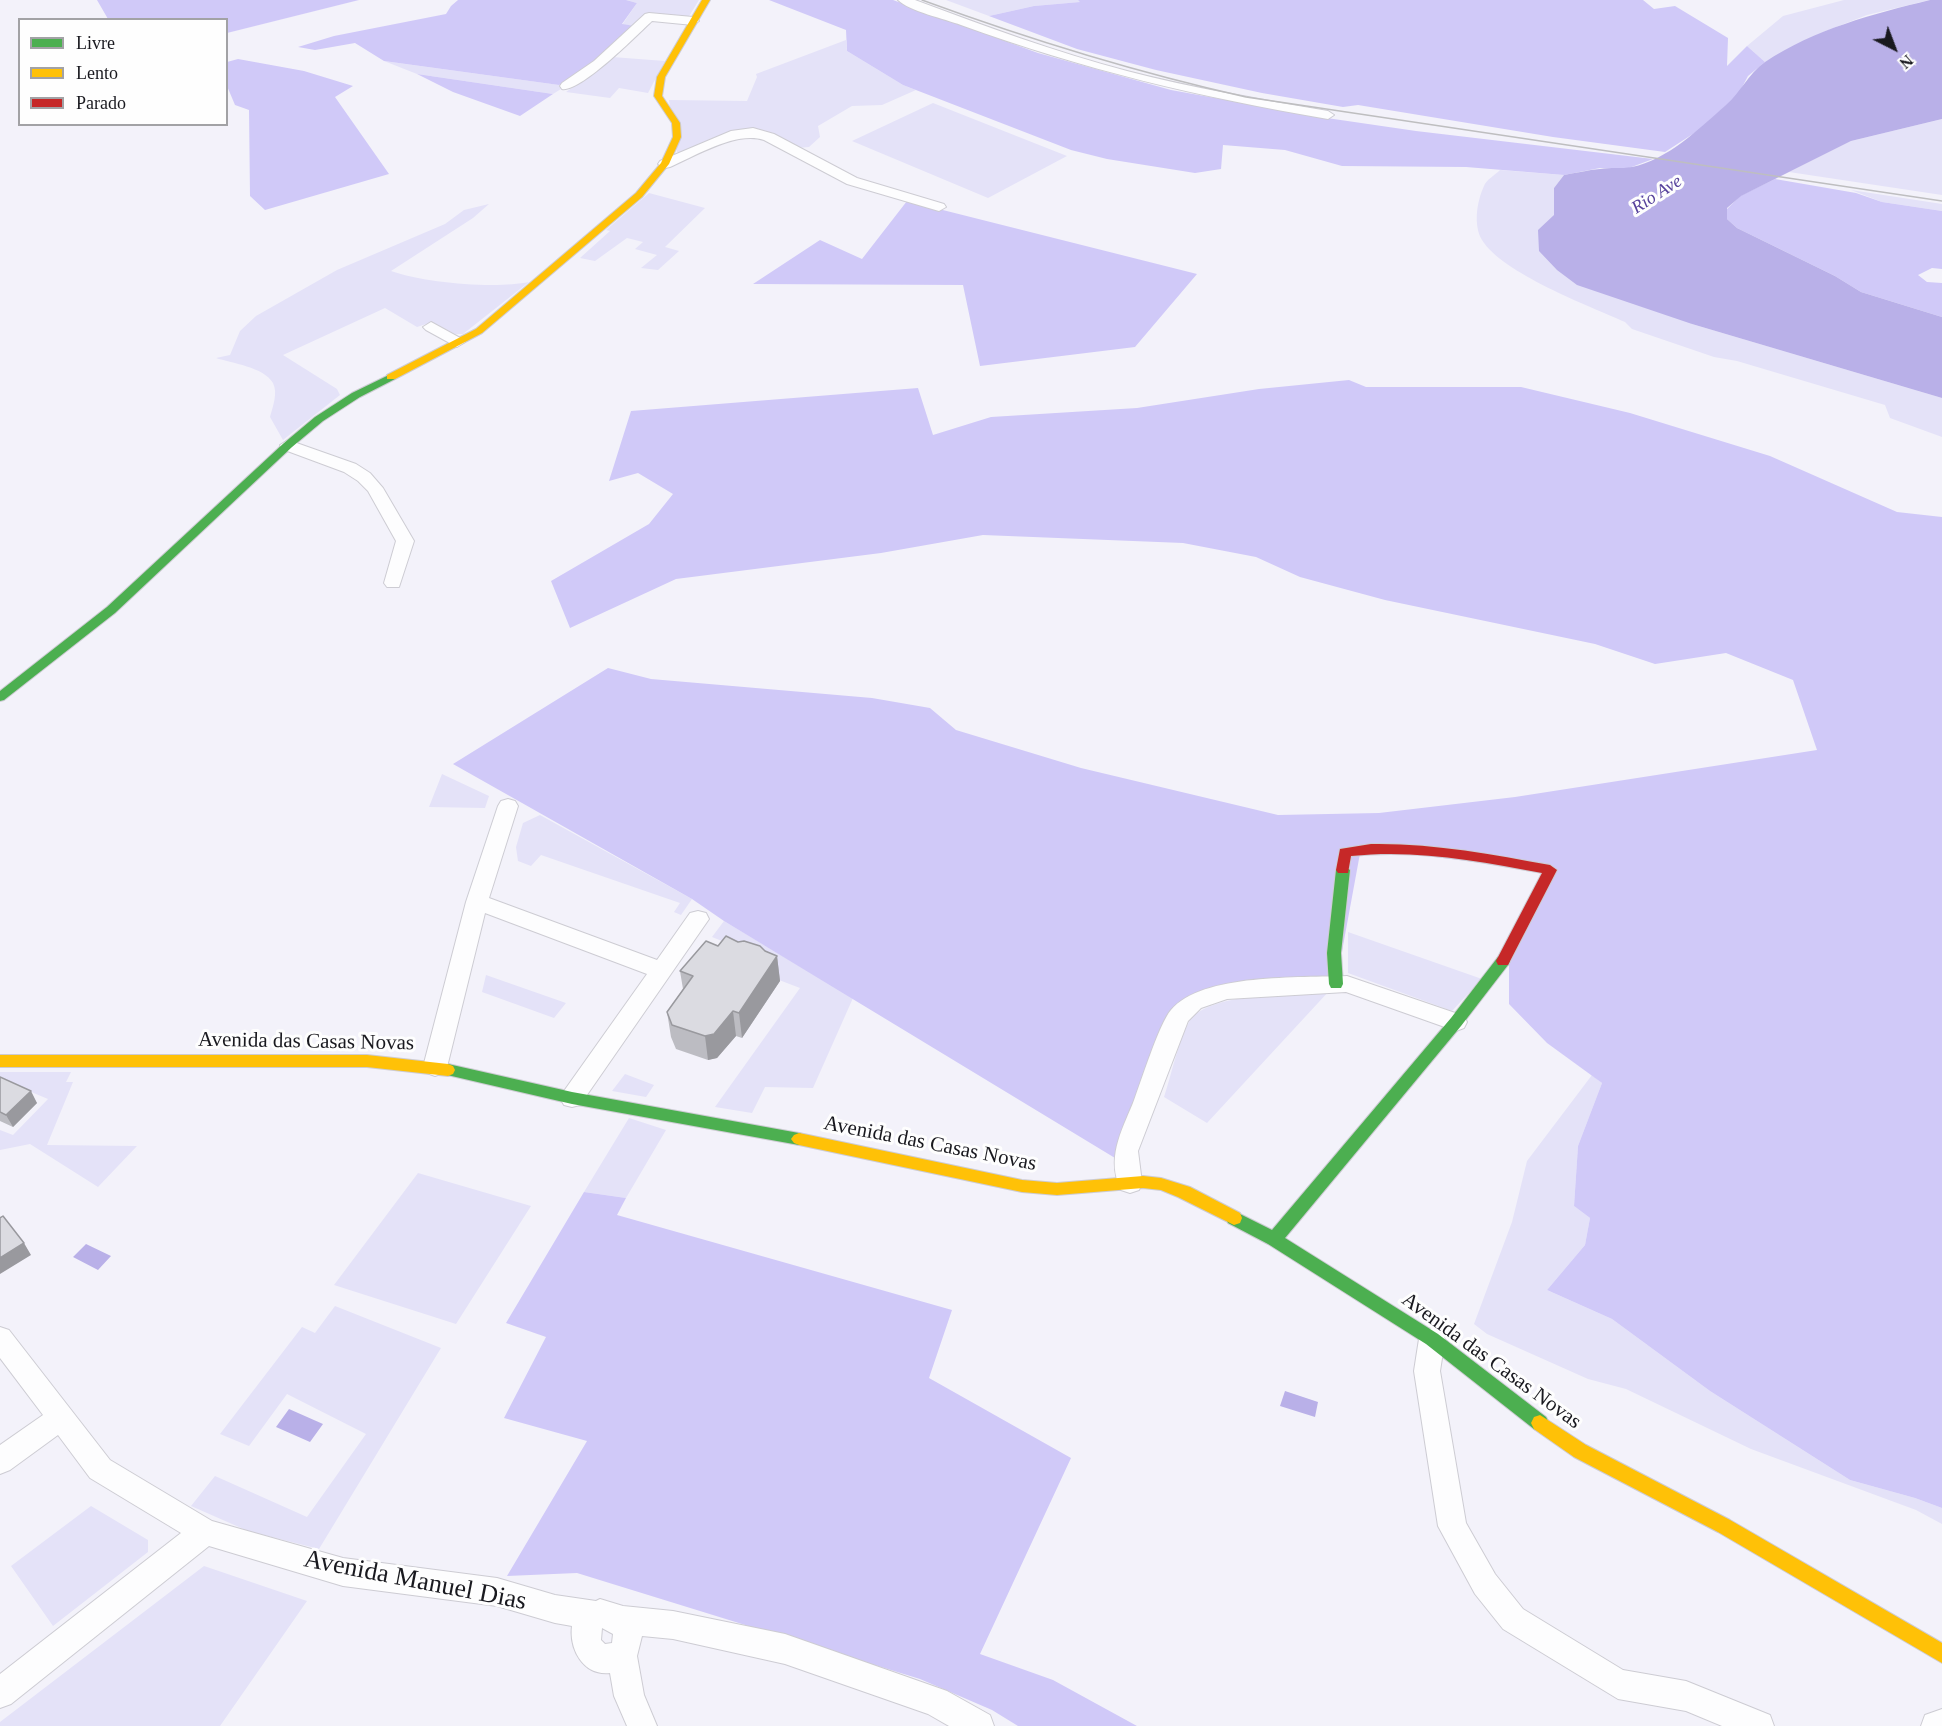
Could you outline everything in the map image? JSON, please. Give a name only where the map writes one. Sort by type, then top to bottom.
[{"type":"street","points":[[0,697],[111,610],[288,445],[319,419],[356,395],[479,331],[639,195],[665,164],[677,137],[676,123],[658,96],[661,77],[706,0]]},
{"type":"street","points":[[904,0],[1041,50],[1097,67],[1167,85],[1328,115]]},
{"type":"street","points":[[566,86],[598,64],[649,17],[693,21]]},
{"type":"street","points":[[665,164],[736,134],[753,132],[769,137],[852,181],[939,207]]},
{"type":"street","points":[[431,327],[457,342]]},
{"type":"street","points":[[288,445],[350,468],[375,488],[405,542],[393,583]]},
{"type":"street","points":[[435,1067],[477,902],[508,806]]},
{"type":"street","points":[[1274,1239],[1456,1022],[1509,953],[1550,870],[1423,848],[1361,848],[1345,852],[1334,953],[1336,984]]},
{"type":"street","points":[[477,902],[662,971]]},
{"type":"street","points":[[572,1098],[698,919]]},
{"type":"street","points":[[1130,1183],[1126,1151],[1178,1017],[1194,1002],[1227,991],[1347,984],[1456,1022]]},
{"type":"street","name":"Avenida das Casas Novas","points":[[0,1061],[367,1060],[435,1067],[572,1098],[762,1131],[1022,1186],[1057,1189],[1130,1183],[1161,1184],[1184,1192],[1274,1239],[1432,1339],[1524,1412],[1573,1446],[1724,1526],[1942,1654]]},
{"type":"street","name":"Avenida Manuel Dias","points":[[0,1338],[100,1469],[205,1532],[343,1572],[497,1592],[555,1609],[608,1639]]},
{"type":"street","points":[[1432,1339],[1427,1371],[1452,1526],[1485,1584],[1513,1618],[1618,1684],[1686,1696],[1759,1726]]},
{"type":"street","points":[[0,1461],[62,1417]]},
{"type":"street","points":[[0,1693],[205,1532]]},
{"type":"street","points":[[642,1726],[608,1639],[673,1625],[785,1648],[936,1702],[979,1726]]},
{"type":"street","points":[[1936,1726],[1942,1724]]},
{"type":"shaded area","points":[[97,0],[359,0],[228,33],[228,18],[107,18]]},
{"type":"shaded area","points":[[458,0],[626,0],[637,3],[622,24],[635,26],[590,69],[569,82],[559,85],[384,61],[355,43],[315,50],[298,47],[334,36],[446,14]]},
{"type":"shaded area","points":[[626,0],[699,0],[688,18],[647,15],[635,26],[622,25],[637,3]]},
{"type":"shaded area","points":[[769,0],[893,0],[1038,53],[1171,90],[1320,117],[1416,131],[1653,159],[1629,168],[1600,168],[1564,175],[1466,167],[1342,166],[1285,150],[1223,145],[1221,169],[1195,173],[1107,159],[1071,150],[903,85],[847,51],[846,30]]},
{"type":"shaded area","points":[[946,0],[1078,0],[1081,2],[1034,6],[989,16]]},
{"type":"shaded area","points":[[1078,0],[1643,0],[1654,9],[1675,6],[1728,38],[1727,66],[1747,46],[1765,62],[1748,76],[1738,95],[1699,130],[1665,152],[1553,137],[1358,105],[1343,107],[1262,93],[1156,70],[1077,49],[989,16],[1034,6],[1080,2]]},
{"type":"shaded area","points":[[1844,0],[1930,0],[1867,15],[1821,33],[1765,62],[1747,46],[1783,16]]},
{"type":"shaded area","points":[[846,40],[847,51],[903,85],[916,90],[882,105],[852,106],[818,126],[820,137],[809,147],[797,148],[764,131],[748,129],[681,154],[677,152],[669,100],[747,101],[757,77],[756,74]]},
{"type":"shaded area","points":[[612,57],[665,61],[648,93],[619,88],[610,98],[566,92],[603,66]]},
{"type":"shaded area","points":[[238,59],[304,71],[353,86],[335,97],[389,174],[265,210],[250,196],[249,110],[235,105],[228,88],[228,62]]},
{"type":"shaded area","points":[[384,61],[559,85],[561,89],[553,94],[417,74]]},
{"type":"shaded area","points":[[417,74],[553,94],[520,116],[453,92]]},
{"type":"shaded area","points":[[933,103],[1067,156],[988,198],[852,141]]},
{"type":"shaded area","points":[[1942,119],[1942,195],[1789,172],[1851,141]]},
{"type":"shaded area","points":[[1500,170],[1564,175],[1554,188],[1554,215],[1692,324],[1942,398],[1942,437],[1890,418],[1885,405],[1737,361],[1714,357],[1632,329],[1625,322],[1569,298],[1527,276],[1492,252],[1479,234],[1477,213],[1482,192],[1485,184]]},
{"type":"shaded area","points":[[1775,179],[1856,193],[1882,202],[1942,211],[1942,269],[1932,268],[1918,275],[1927,282],[1942,283],[1942,317],[1861,292],[1835,276],[1737,228],[1727,219],[1727,209],[1740,196]]},
{"type":"shaded area","points":[[1851,190],[1942,204],[1942,211],[1882,202]]},
{"type":"shaded area","points":[[649,193],[705,208],[665,247],[679,251],[658,270],[641,268],[657,255],[635,249],[643,242],[627,238],[595,261],[580,258],[610,231],[606,230]]},
{"type":"shaded area","points":[[907,201],[1197,274],[1135,347],[980,366],[963,285],[753,284],[820,240],[862,259]]},
{"type":"shaded area","points":[[489,204],[473,218],[391,271],[422,279],[460,284],[498,285],[529,282],[463,334],[455,334],[432,322],[417,327],[385,308],[283,355],[337,389],[340,395],[283,440],[270,417],[275,391],[269,378],[255,369],[216,358],[230,355],[240,331],[256,316],[337,270],[445,224],[464,210]]},
{"type":"shaded area","points":[[1349,380],[1366,387],[1521,387],[1630,413],[1770,456],[1897,512],[1942,517],[1942,1508],[1850,1480],[1710,1391],[1612,1319],[1547,1290],[1585,1245],[1590,1218],[1574,1206],[1578,1146],[1602,1083],[1547,1043],[1509,1004],[1509,953],[1549,871],[1361,848],[1336,984],[1227,991],[1176,1022],[1115,1158],[724,921],[692,899],[453,764],[608,668],[651,679],[872,698],[930,708],[956,730],[1081,768],[1278,815],[1379,813],[1515,797],[1817,750],[1793,680],[1726,653],[1655,664],[1595,644],[1385,600],[1300,577],[1256,557],[1183,543],[983,535],[881,553],[676,579],[570,628],[551,581],[649,524],[673,494],[638,473],[609,481],[631,411],[918,388],[933,435],[991,417],[1137,408],[1259,389]]},
{"type":"shaded area","points":[[442,774],[489,796],[485,808],[429,807]]},
{"type":"shaded area","points":[[540,815],[692,899],[681,915],[674,912],[680,903],[541,855],[531,866],[518,861],[516,847],[523,823]]},
{"type":"shaded area","points":[[724,921],[853,998],[813,1088],[765,1087],[752,1113],[715,1107],[800,988],[711,954],[722,941],[712,937]]},
{"type":"shaded area","points":[[1348,932],[1482,979],[1452,1011],[1348,973]]},
{"type":"shaded area","points":[[486,975],[566,1003],[554,1018],[482,992]]},
{"type":"shaded area","points":[[1330,990],[1207,1123],[1164,1097],[1185,1031],[1198,1012],[1213,1005],[1254,996]]},
{"type":"shaded area","points":[[0,1072],[71,1072],[66,1082],[73,1082],[47,1145],[137,1146],[98,1187],[30,1144],[0,1150],[0,1130],[13,1135],[48,1099],[0,1079]]},
{"type":"shaded area","points":[[625,1074],[654,1085],[646,1097],[612,1091]]},
{"type":"shaded area","points":[[1592,1075],[1602,1083],[1578,1146],[1574,1206],[1590,1218],[1585,1245],[1547,1290],[1612,1319],[1710,1391],[1850,1480],[1942,1508],[1942,1524],[1916,1510],[1751,1449],[1626,1389],[1588,1379],[1487,1334],[1474,1324],[1512,1222],[1527,1161]]},
{"type":"shaded area","points":[[629,1118],[666,1130],[626,1198],[584,1192]]},
{"type":"shaded area","points":[[418,1173],[531,1206],[456,1324],[334,1285]]},
{"type":"shaded area","points":[[584,1192],[626,1198],[617,1215],[952,1310],[929,1378],[1071,1458],[980,1654],[1053,1680],[1137,1726],[1018,1726],[992,1710],[920,1679],[577,1573],[507,1576],[587,1441],[504,1418],[546,1337],[506,1323]]},
{"type":"shaded area","points":[[335,1306],[441,1348],[319,1549],[248,1531],[191,1506],[215,1476],[307,1517],[366,1434],[287,1394],[249,1446],[220,1434],[302,1327],[315,1333]]},
{"type":"shaded area","points":[[91,1506],[148,1540],[148,1552],[53,1626],[11,1566]]},
{"type":"shaded area","points":[[204,1566],[307,1601],[220,1726],[0,1726],[0,1722]]},
{"type":"water","name":"Rio Ave","points":[[1930,0],[1942,0],[1942,119],[1851,141],[1741,196],[1727,208],[1727,219],[1737,228],[1835,276],[1861,292],[1942,317],[1942,398],[1692,324],[1577,285],[1557,270],[1539,251],[1538,230],[1554,215],[1554,188],[1564,175],[1604,168],[1632,167],[1658,158],[1705,124],[1731,100],[1759,67],[1784,50],[1845,24]]},
{"type":"water","points":[[86,1244],[111,1256],[98,1270],[73,1257]]},
{"type":"water","points":[[1285,1391],[1318,1402],[1315,1417],[1280,1406]]},
{"type":"water","points":[[289,1409],[323,1424],[310,1442],[276,1427]]},
{"type":"building","points":[[726,936],[738,942],[744,941],[760,946],[777,956],[739,1013],[733,1011],[714,1034],[705,1036],[672,1025],[667,1012],[693,976],[680,971],[706,941],[718,946]]},
{"type":"building","points":[[0,1077],[31,1091],[6,1115],[0,1112]]},
{"type":"building","points":[[3,1216],[24,1243],[0,1258],[0,1218]]},
{"type":"tram line","points":[[922,0],[1082,54],[1246,97],[1942,201]]},
{"type":"traffic: fast","points":[[0,697],[111,610],[288,445],[319,419],[356,395],[391,377]]},
{"type":"traffic: fast","points":[[1336,984],[1334,953],[1343,870]]},
{"type":"traffic: fast","points":[[1274,1239],[1456,1022],[1503,961]]},
{"type":"traffic: fast","points":[[448,1070],[572,1098],[799,1139]]},
{"type":"traffic: fast","points":[[1234,1218],[1274,1239],[1432,1339],[1540,1423]]},
{"type":"traffic: slow","points":[[391,377],[479,331],[639,195],[665,164],[677,137],[676,123],[658,96],[661,77],[706,0]]},
{"type":"traffic: slow","points":[[0,1061],[367,1061],[448,1070]]},
{"type":"traffic: slow","points":[[799,1139],[1022,1186],[1057,1189],[1143,1182],[1161,1184],[1184,1192],[1234,1218]]},
{"type":"traffic: slow","points":[[1540,1423],[1580,1451],[1724,1526],[1942,1654]]},
{"type":"traffic: jam","points":[[1343,870],[1345,852],[1397,848],[1448,852],[1550,870],[1503,961]]}]
